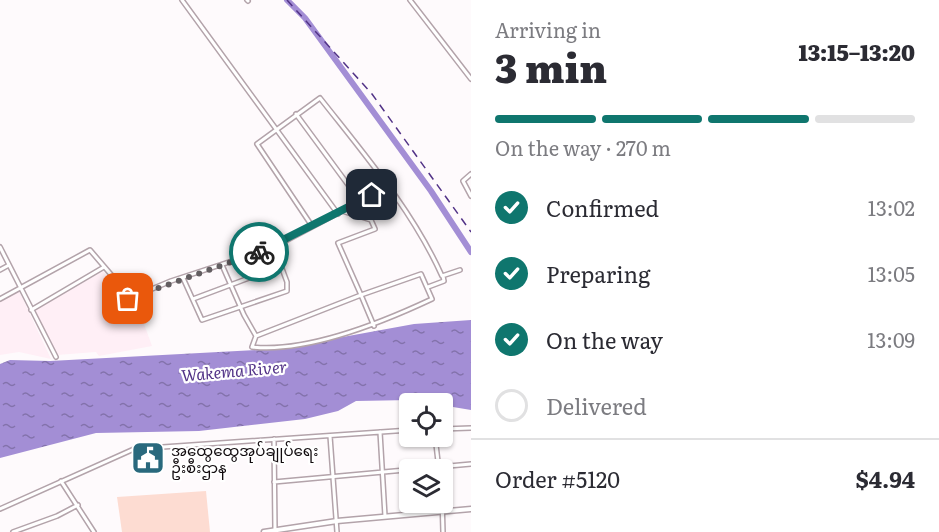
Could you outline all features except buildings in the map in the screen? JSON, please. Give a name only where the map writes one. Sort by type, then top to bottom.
[{"type":"street","points":[[182,0],[338,214]]},
{"type":"street","points":[[410,0],[471,79]]},
{"type":"street","points":[[312,226],[256,144],[320,98],[365,155],[428,244],[444,281],[428,287]]},
{"type":"street","points":[[296,114],[360,201]]},
{"type":"street","points":[[471,174],[463,181],[471,196]]},
{"type":"street","points":[[128,299],[274,247],[372,195],[372,220],[375,229],[338,243],[374,326]]},
{"type":"street","points":[[342,211],[372,220]]},
{"type":"street","points":[[0,247],[56,357]]},
{"type":"street","points":[[183,278],[202,320],[287,291],[287,282],[274,247]]},
{"type":"street","points":[[0,299],[90,250],[134,310]]},
{"type":"street","points":[[0,270],[9,265]]},
{"type":"street","points":[[222,265],[240,307],[256,336],[252,347],[263,348],[309,342],[374,326],[432,299],[421,274],[256,336]]},
{"type":"street","points":[[193,299],[281,266]]},
{"type":"street","points":[[31,309],[104,267]]},
{"type":"street","points":[[442,276],[460,270]]},
{"type":"street","points":[[453,429],[471,428]]},
{"type":"street","points":[[0,509],[135,449],[399,431]]},
{"type":"street","points":[[380,432],[385,516]]},
{"type":"street","points":[[330,436],[337,532]]},
{"type":"street","points":[[274,440],[275,530]]},
{"type":"street","points":[[453,466],[471,464]]},
{"type":"street","points":[[274,482],[399,469]]},
{"type":"street","points":[[61,481],[94,531],[88,532]]},
{"type":"street","points":[[13,532],[57,516],[78,505]]},
{"type":"street","points":[[453,510],[471,508]]},
{"type":"street","points":[[264,532],[337,521],[420,513]]},
{"type":"street","points":[[443,532],[444,513]]},
{"type":"shaded area","points":[[103,271],[132,312],[143,321],[152,346],[99,356],[96,352],[57,355],[35,310]]},
{"type":"shaded area","points":[[19,291],[51,359],[19,352],[0,355],[0,302]]},
{"type":"shaded area","points":[[206,491],[210,532],[122,532],[117,497]]},
{"type":"water","name":"Wakema River","points":[[471,320],[471,410],[453,407],[453,393],[399,393],[399,400],[356,401],[338,411],[305,419],[199,431],[96,433],[0,458],[0,364],[10,360],[50,361],[277,349],[414,324]]},
{"type":"waterway","points":[[287,0],[305,18],[431,191],[471,252]]},
{"type":"ferry route","points":[[287,0],[372,94],[471,232]]},
{"type":"way so far","points":[[128,299],[171,281],[259,252]]},
{"type":"place","name":"အထွေထွေအုပ်ချုပ်ရေး ဦးစီးဌာန","points":[[148,458]]},
{"type":"route","points":[[259,252],[272,248],[372,195]]}]
